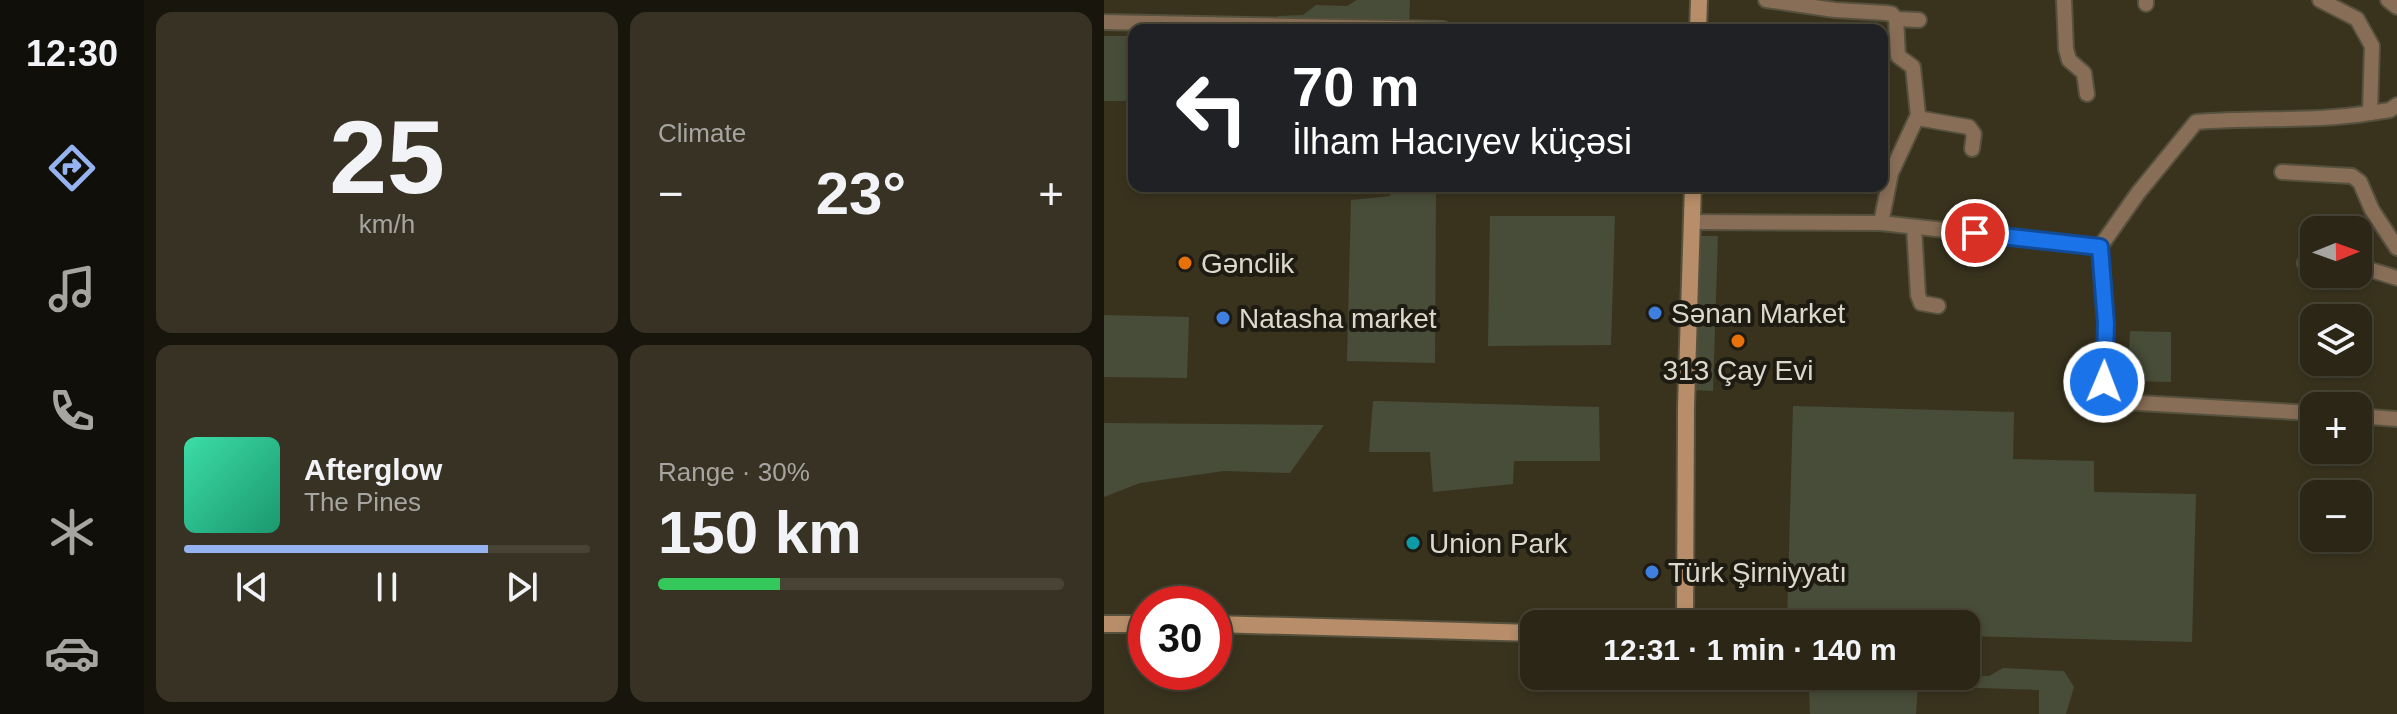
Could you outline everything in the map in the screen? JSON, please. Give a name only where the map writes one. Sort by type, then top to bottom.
[{"type":"street","points":[[1698,24],[1699,0]]},
{"type":"street","points":[[1766,0],[1835,10],[1893,11],[1919,20]]},
{"type":"street","points":[[2064,0],[2066,49],[2069,60],[2084,73],[2087,94]]},
{"type":"street","points":[[2320,0],[2357,19],[2372,46],[2370,113]]},
{"type":"street","points":[[2388,0],[2397,7]]},
{"type":"street","points":[[1888,188],[1891,173],[1917,118],[1913,67],[1898,56],[1893,11]]},
{"type":"street","points":[[1104,22],[1201,24]]},
{"type":"street","points":[[2300,412],[2122,402],[2112,395],[2104,382],[2106,324],[2100,247],[2138,193],[2196,122],[2345,117],[2390,110],[2397,105]]},
{"type":"street","points":[[1917,118],[1969,127],[1974,134],[1972,149]]},
{"type":"street","points":[[2282,172],[2352,176],[2360,182],[2372,210],[2397,248]]},
{"type":"street","points":[[1685,610],[1686,407],[1693,192]]},
{"type":"street","points":[[1881,223],[1887,192]]},
{"type":"street","points":[[1693,222],[1881,223],[2100,247]]},
{"type":"street","points":[[1914,227],[1918,295],[1921,303],[1938,306]]},
{"type":"street","points":[[2372,270],[2397,278]]},
{"type":"street","points":[[2372,417],[2397,419]]},
{"type":"street","points":[[1104,624],[1128,624]]},
{"type":"street","points":[[1232,625],[1520,633]]},
{"type":"green space","points":[[1357,0],[1410,0],[1409,24],[1276,24],[1277,16],[1303,15],[1316,5],[1347,6]]},
{"type":"green space","points":[[1104,36],[1128,36],[1128,101],[1104,101]]},
{"type":"green space","points":[[1390,192],[1436,192],[1435,363],[1347,361],[1351,200],[1390,196]]},
{"type":"green space","points":[[1490,216],[1615,216],[1611,345],[1488,346]]},
{"type":"green space","points":[[1694,236],[1718,236],[1713,391],[1689,390]]},
{"type":"green space","points":[[1104,315],[1189,317],[1187,378],[1104,377]]},
{"type":"green space","points":[[2130,331],[2171,332],[2171,382],[2128,381]]},
{"type":"green space","points":[[1373,401],[1599,407],[1600,461],[1514,461],[1513,484],[1433,492],[1430,452],[1369,452]]},
{"type":"green space","points":[[1793,406],[2014,412],[2013,459],[2094,461],[2094,492],[2196,494],[2192,642],[1980,636],[1980,610],[1787,610]]},
{"type":"green space","points":[[1104,423],[1324,425],[1290,473],[1224,471],[1140,483],[1104,497]]},
{"type":"green space","points":[[2003,668],[2064,671],[2074,687],[2066,714],[2039,714],[2039,690],[1980,688],[1980,676],[1989,676]]},
{"type":"green space","points":[[1809,690],[1918,690],[1916,714],[1810,714]]},
{"type":"place","name":"Gənclik","points":[[1185,263]]},
{"type":"place","name":"Sənan Market","points":[[1655,313]]},
{"type":"place","name":"Natasha market","points":[[1223,318]]},
{"type":"place","name":"313 Çay Evi","points":[[1738,341]]},
{"type":"place","name":"Union Park","points":[[1413,543]]},
{"type":"place","name":"Türk Şirniyyatı","points":[[1652,572]]},
{"type":"route","points":[[1975,233],[2100,247],[2106,324],[2104,382]]}]
